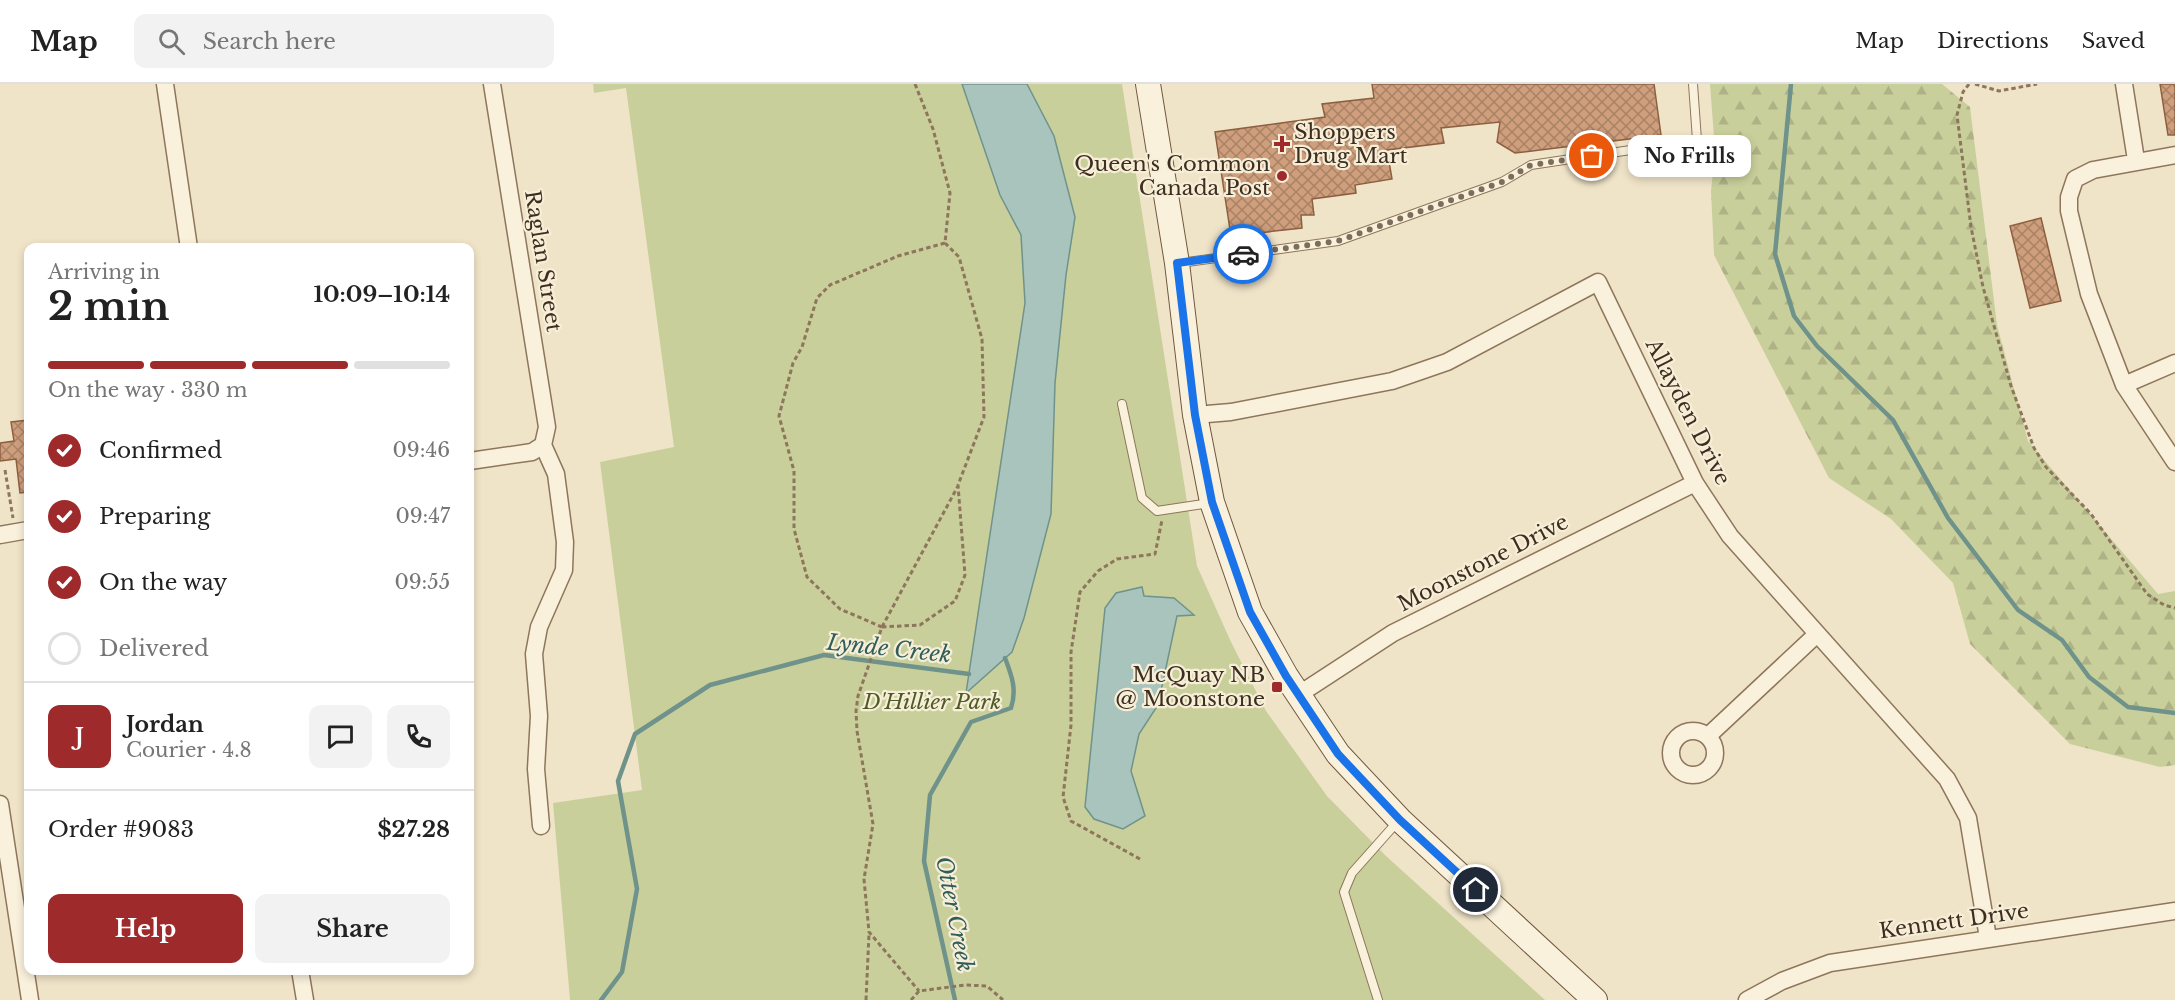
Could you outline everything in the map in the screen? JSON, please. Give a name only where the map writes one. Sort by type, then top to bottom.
[{"type":"street","points":[[165,84],[188,243]]},
{"type":"street","name":"Raglan Street","points":[[492,84],[547,427],[543,445]]},
{"type":"street","points":[[1148,84],[1177,263],[1195,415],[1212,502],[1250,612],[1298,695],[1338,754],[1400,820],[1595,1000]]},
{"type":"street","points":[[2124,84],[2136,160]]},
{"type":"street","points":[[2175,155],[2136,160],[2093,170],[2074,179],[2069,197],[2069,211],[2089,294],[2124,385],[2175,462]]},
{"type":"street","name":"Allayden Drive","points":[[1195,415],[1231,412],[1392,381],[1447,362],[1598,282],[1695,483],[1730,536],[1947,779],[1968,818],[1988,938]]},
{"type":"street","points":[[2124,385],[2175,363]]},
{"type":"street","points":[[474,460],[532,452],[543,445],[556,474],[566,542],[564,570],[539,627],[534,654],[539,716],[536,769],[541,826]]},
{"type":"street","name":"Moonstone Drive","points":[[1298,695],[1393,633],[1695,483]]},
{"type":"street","points":[[1708,736],[1817,634]]},
{"type":"street","points":[[0,804],[24,961]]},
{"type":"street","name":"Kennett Drive","points":[[1747,1000],[1782,981],[1830,963],[2175,911]]},
{"type":"street","points":[[26,975],[30,1000]]},
{"type":"street","points":[[301,975],[304,1000]]},
{"type":"lane","points":[[1177,263],[1338,241],[1502,182],[1531,165],[1698,140],[1694,84]]},
{"type":"lane","points":[[1122,404],[1142,498],[1157,511],[1212,502]]},
{"type":"lane","points":[[1378,1000],[1344,892],[1352,873],[1400,820]]},
{"type":"path","points":[[915,84],[933,129],[950,193],[945,243]]},
{"type":"path","points":[[1969,84],[1963,92],[1957,115],[1971,227],[1983,287],[2011,386],[2034,448],[2046,467],[2091,514],[2147,594],[2164,605],[2175,608]]},
{"type":"path","points":[[1976,84],[1983,89],[1999,91],[2037,84]]},
{"type":"path","points":[[866,1000],[869,932],[864,879],[873,824],[857,731],[858,696],[882,627],[958,485],[984,417],[982,339],[959,257],[945,243]]},
{"type":"path","points":[[945,243],[898,256],[830,285],[817,298],[802,348],[793,363],[779,416],[794,471],[794,529],[807,578],[840,609],[882,627],[920,625],[955,601],[965,575],[958,485]]},
{"type":"path","points":[[5,470],[15,532]]},
{"type":"path","points":[[1140,859],[1071,821],[1068,813],[1063,797],[1071,725],[1071,652],[1080,592],[1098,571],[1117,559],[1155,554],[1164,510]]},
{"type":"path","points":[[869,932],[919,991]]},
{"type":"path","points":[[911,1000],[919,991],[965,985],[987,986],[1003,1000]]},
{"type":"green space","name":"D'Hillier Park","points":[[593,84],[1122,84],[1197,566],[1231,642],[1266,711],[1327,796],[1386,856],[1545,1000],[570,1000],[553,803],[642,790],[600,462],[674,447],[626,88],[594,93]]},
{"type":"green space","points":[[1710,84],[1942,84],[1970,107],[1997,325],[2028,441],[2158,594],[2175,591],[2175,765],[2160,767],[2070,744],[1970,644],[1953,583],[1891,519],[1829,478],[1714,255],[1711,191],[1715,151]]},
{"type":"water","name":"Lynde Creek","points":[[962,84],[1027,84],[1054,136],[1075,217],[1066,275],[1055,383],[1051,514],[1024,618],[1012,652],[966,693],[1025,303],[1021,235],[1000,195]]},
{"type":"water","points":[[1142,587],[1144,596],[1174,598],[1194,615],[1177,616],[1158,705],[1139,734],[1131,771],[1145,816],[1123,829],[1094,819],[1085,807],[1105,608],[1116,593]]},
{"type":"building","points":[[1372,84],[1654,84],[1661,135],[1515,153],[1497,142],[1500,122],[1441,128],[1444,143],[1387,150],[1392,179],[1355,185],[1356,193],[1312,199],[1314,215],[1301,215],[1302,228],[1231,236],[1215,132],[1325,117],[1322,104],[1374,98]]},
{"type":"building","points":[[2160,84],[2175,84],[2175,135],[2168,135]]},
{"type":"building","points":[[2041,218],[2061,301],[2030,308],[2010,226]]},
{"type":"building","points":[[24,420],[24,492],[20,493],[16,459],[0,461],[0,443],[14,441],[11,422]]},
{"type":"waterway","points":[[1791,84],[1775,254],[1794,316],[1817,346],[1893,420],[1948,518],[2018,610],[2062,640],[2089,677],[2128,707],[2175,713]]},
{"type":"waterway","name":"Lynde Creek","points":[[601,1000],[622,972],[637,889],[618,781],[635,734],[710,685],[824,655],[969,674]]},
{"type":"waterway","name":"Otter Creek","points":[[955,1000],[924,861],[930,795],[971,722],[1011,708],[1014,695],[1013,683],[1005,658]]},
{"type":"way so far","points":[[1243,254],[1338,241],[1502,182],[1531,165],[1592,156]]},
{"type":"place","name":"Shoppers Drug Mart","points":[[1282,144]]},
{"type":"place","name":"No Frills","points":[[1592,156]]},
{"type":"place","name":"Queen's Common Canada Post","points":[[1282,176]]},
{"type":"place","name":"McQuay NB @ Moonstone","points":[[1277,687]]},
{"type":"route","points":[[1243,254],[1177,263],[1195,415],[1212,502],[1250,612],[1286,676],[1338,754],[1400,820],[1476,890]]}]
